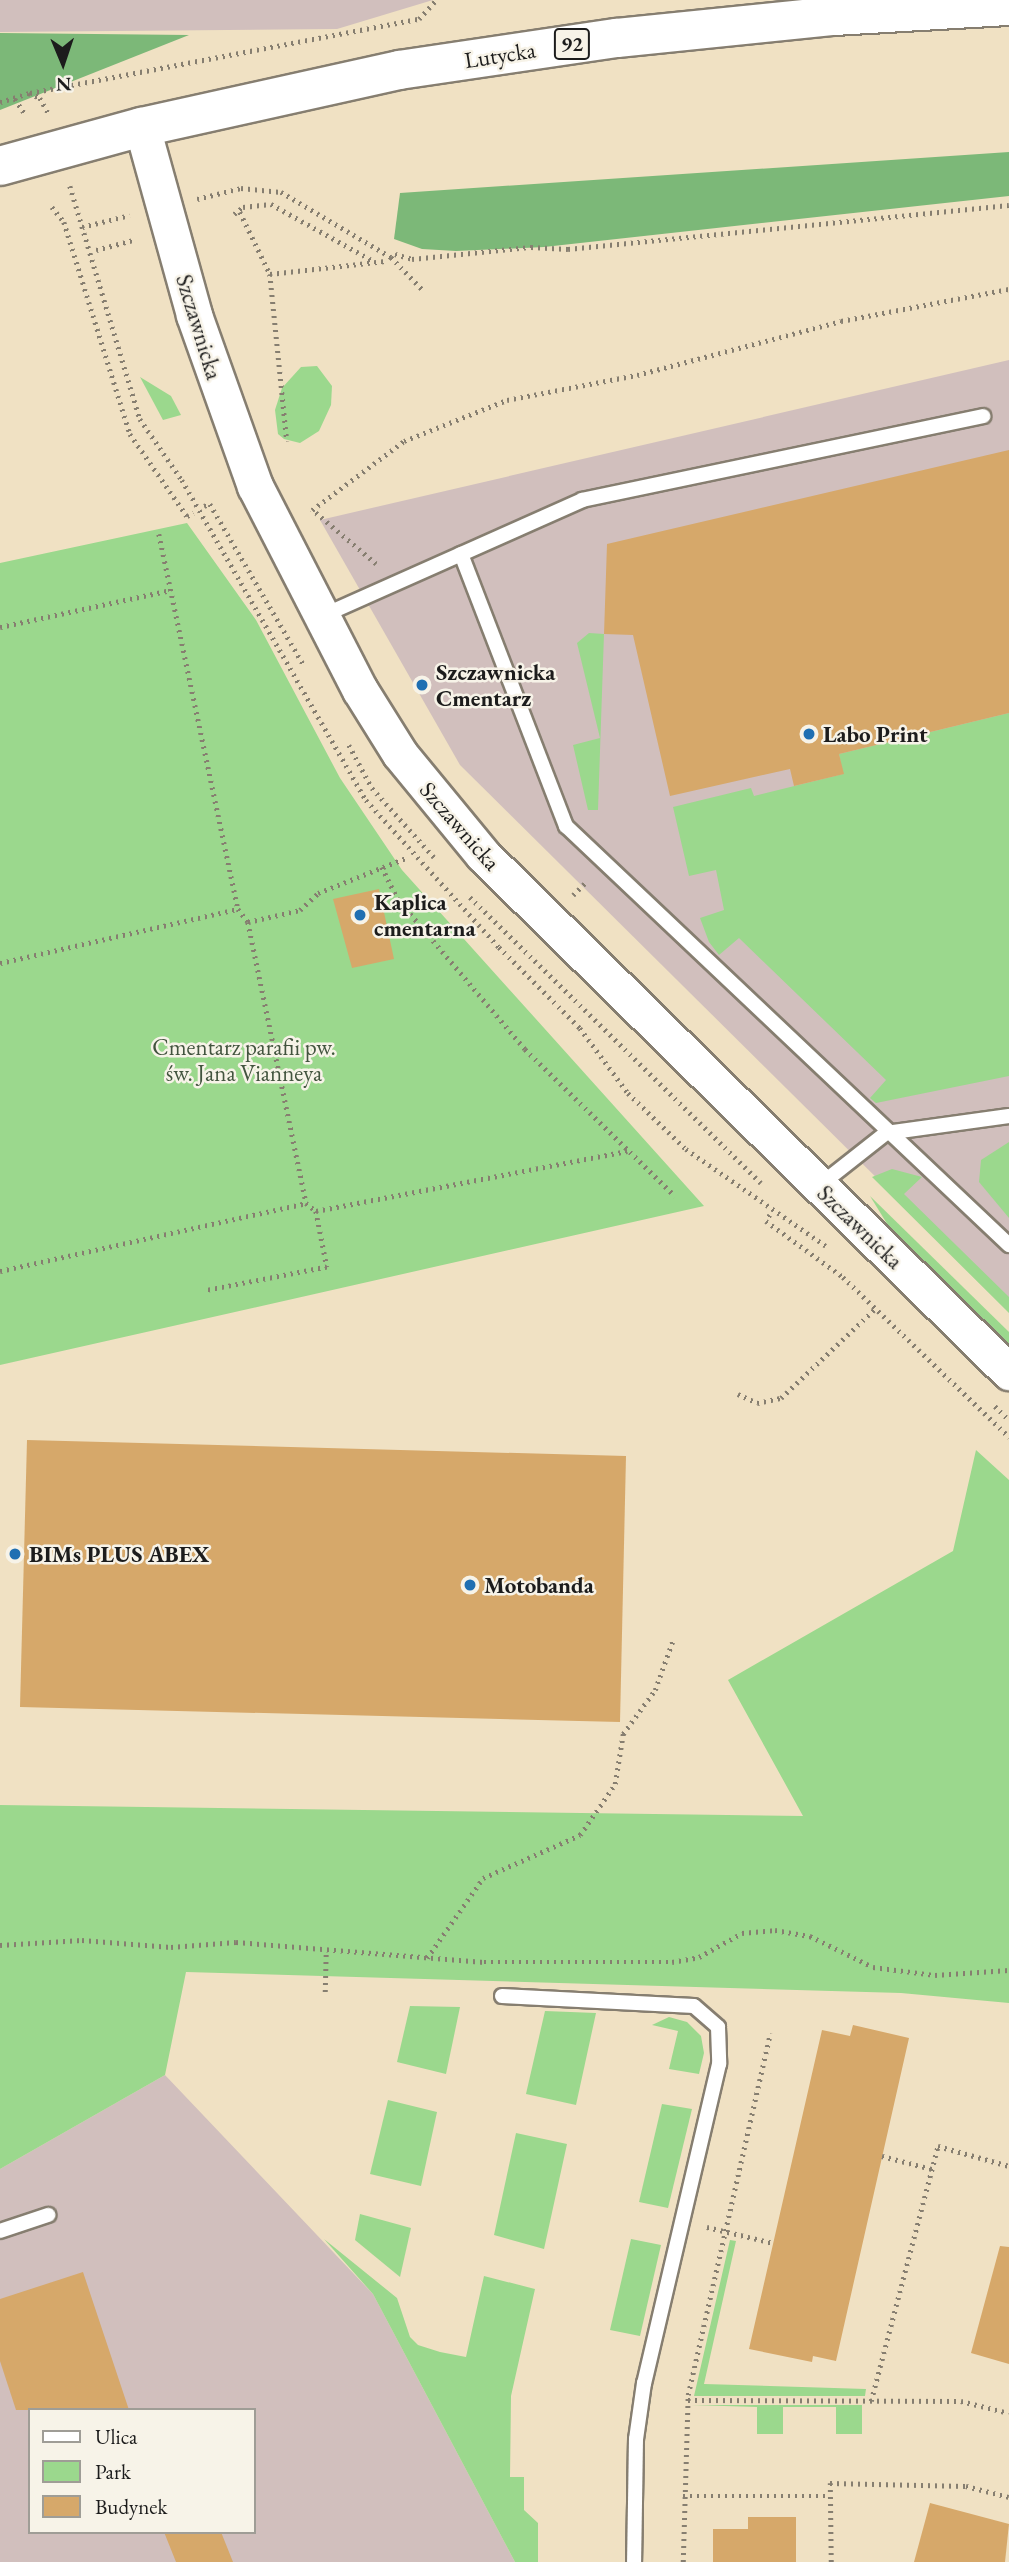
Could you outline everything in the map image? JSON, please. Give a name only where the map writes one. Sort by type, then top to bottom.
[{"type":"main road","name":"Lutycka","points":[[0,166],[142,127],[399,70],[617,38],[834,16],[1009,6]]},
{"type":"street","name":"Szczawnicka","points":[[142,127],[222,402],[255,486],[321,617],[380,722],[454,824],[1009,1373]]},
{"type":"lane","points":[[321,617],[582,500],[984,416]]},
{"type":"lane","points":[[461,554],[566,826],[886,1133],[933,1169],[1009,1245]]},
{"type":"lane","points":[[818,1187],[886,1133],[1009,1116]]},
{"type":"lane","points":[[502,1996],[694,2006],[718,2027],[719,2064],[645,2383],[636,2439],[634,2562]]},
{"type":"lane","points":[[0,2231],[48,2215]]},
{"type":"path","points":[[0,102],[29,93],[419,19],[436,0]]},
{"type":"path","points":[[29,93],[47,108]]},
{"type":"path","points":[[15,99],[24,114]]},
{"type":"path","points":[[230,191],[263,188],[298,200],[391,257],[424,291]]},
{"type":"path","points":[[287,440],[270,274],[237,213],[243,207],[271,204],[375,262]]},
{"type":"path","points":[[395,254],[412,259],[531,247],[568,249],[1009,205]]},
{"type":"path","points":[[52,207],[64,222],[130,434],[187,516],[193,513]]},
{"type":"path","points":[[82,227],[127,216]]},
{"type":"path","points":[[96,250],[134,240]]},
{"type":"path","points":[[74,255],[82,253]]},
{"type":"path","points":[[270,274],[385,261]]},
{"type":"path","points":[[398,582],[312,510],[404,441],[507,400],[637,375],[841,321],[1009,289]]},
{"type":"path","points":[[159,534],[238,909],[248,922],[306,1203],[316,1212],[327,1267],[204,1291]]},
{"type":"path","points":[[0,627],[171,590]]},
{"type":"path","points":[[248,922],[300,910],[318,892],[406,858]]},
{"type":"path","points":[[382,867],[397,898],[525,1049],[675,1196]]},
{"type":"path","points":[[0,962],[238,909]]},
{"type":"path","points":[[316,1212],[628,1151]]},
{"type":"path","points":[[0,1271],[306,1203]]},
{"type":"path","points":[[769,1215],[766,1221],[830,1265],[1009,1437]]},
{"type":"path","points":[[738,1394],[757,1403],[781,1398],[876,1308]]},
{"type":"path","points":[[427,1959],[483,1878],[580,1835],[615,1784],[623,1734],[655,1690],[673,1640]]},
{"type":"path","points":[[0,1945],[82,1940],[170,1947],[236,1942],[427,1959],[671,1962],[699,1957],[742,1933],[775,1930],[810,1936],[873,1967],[935,1975],[1009,1970]]},
{"type":"path","points":[[325,1992],[326,1951]]},
{"type":"path","points":[[683,2562],[688,2400],[770,2034]]},
{"type":"path","points":[[870,2401],[938,2147],[1009,2166]]},
{"type":"path","points":[[883,2156],[932,2169]]},
{"type":"path","points":[[682,2221],[773,2243]]},
{"type":"path","points":[[688,2400],[961,2400],[1009,2413]]},
{"type":"path","points":[[831,2562],[830,2483],[966,2486],[1009,2497]]},
{"type":"path","points":[[683,2496],[830,2496]]},
{"type":"shaded area","points":[[0,0],[433,0],[337,29],[0,32]]},
{"type":"shaded area","points":[[1009,360],[1009,1309],[460,765],[320,520]]},
{"type":"shaded area","points":[[165,2075],[373,2294],[515,2562],[0,2562],[0,2169]]},
{"type":"green space","points":[[0,33],[189,35],[0,110]]},
{"type":"green space","points":[[1009,152],[1009,196],[544,247],[456,251],[422,249],[394,239],[400,193]]},
{"type":"green space","points":[[317,366],[332,386],[331,405],[319,431],[300,443],[284,439],[278,434],[275,410],[282,388],[301,367]]},
{"type":"green space","points":[[140,377],[171,396],[181,415],[163,420]]},
{"type":"green space","name":"Cmentarz parafii pw. św. Jana Vianneya","points":[[187,523],[256,620],[340,778],[402,870],[704,1206],[0,1365],[0,563]]},
{"type":"green space","points":[[589,633],[604,634],[598,810],[588,810],[573,745],[600,738],[577,643]]},
{"type":"green space","points":[[1009,713],[1009,1076],[876,1103],[870,1098],[886,1080],[739,938],[719,955],[709,942],[700,918],[724,910],[716,870],[689,876],[673,807],[751,788],[754,796],[843,774],[839,754]]},
{"type":"green space","points":[[1009,1142],[1009,1218],[979,1182],[981,1160]]},
{"type":"green space","points":[[892,1169],[922,1177],[904,1194],[1009,1297],[1009,1313],[872,1177]]},
{"type":"green space","points":[[870,1196],[1009,1332],[1009,1349],[897,1240]]},
{"type":"green space","points":[[976,1450],[1009,1480],[1009,2003],[901,1993],[186,1972],[165,2075],[0,2169],[0,1805],[803,1816],[728,1680],[953,1551]]},
{"type":"green space","points":[[410,2006],[460,2007],[446,2074],[397,2062]]},
{"type":"green space","points":[[545,2011],[596,2013],[576,2105],[526,2094]]},
{"type":"green space","points":[[669,2017],[687,2022],[701,2036],[704,2053],[699,2074],[669,2069],[678,2031],[652,2025]]},
{"type":"green space","points":[[388,2100],[437,2112],[421,2186],[370,2174]]},
{"type":"green space","points":[[662,2104],[692,2109],[668,2208],[639,2202]]},
{"type":"green space","points":[[516,2133],[567,2144],[544,2249],[494,2235]]},
{"type":"green space","points":[[360,2214],[411,2228],[400,2277],[355,2240]]},
{"type":"green space","points":[[324,2239],[397,2298],[410,2337],[418,2345],[440,2352],[466,2357],[484,2276],[535,2289],[511,2396],[510,2477],[524,2477],[524,2510],[538,2523],[538,2562],[515,2562],[373,2294]]},
{"type":"green space","points":[[631,2239],[661,2245],[640,2336],[610,2330]]},
{"type":"green space","points":[[730,2240],[736,2241],[704,2384],[866,2389],[865,2396],[694,2396]]},
{"type":"green space","points":[[691,2405],[862,2405],[862,2434],[836,2434],[836,2407],[783,2407],[783,2434],[757,2434],[757,2407]]},
{"type":"building","points":[[1009,450],[1009,713],[839,754],[844,774],[794,786],[790,769],[670,796],[633,635],[604,634],[607,544]]},
{"type":"building","name":"Kaplica cmentarna","points":[[379,889],[394,959],[352,968],[333,899]]},
{"type":"building","points":[[27,1440],[626,1456],[620,1722],[20,1707]]},
{"type":"building","points":[[853,2025],[909,2038],[836,2361],[813,2356],[812,2362],[749,2349],[822,2030],[850,2036]]},
{"type":"building","points":[[1000,2246],[1009,2247],[1009,2364],[971,2353]]},
{"type":"building","points":[[83,2272],[128,2408],[16,2410],[0,2361],[0,2299]]},
{"type":"building","points":[[930,2503],[1009,2524],[1005,2562],[914,2562]]},
{"type":"building","points":[[748,2517],[796,2517],[796,2562],[713,2562],[713,2529],[748,2529]]},
{"type":"building","points":[[165,2534],[222,2534],[233,2562],[176,2562]]},
{"type":"place","name":"Szczawnicka Cmentarz","points":[[422,685]]},
{"type":"place","name":"Labo Print","points":[[809,734]]},
{"type":"place","name":"Kaplica cmentarna","points":[[360,915]]},
{"type":"place","name":"BIMs PLUS ABEX","points":[[15,1554]]},
{"type":"place","name":"Motobanda","points":[[470,1585]]}]
